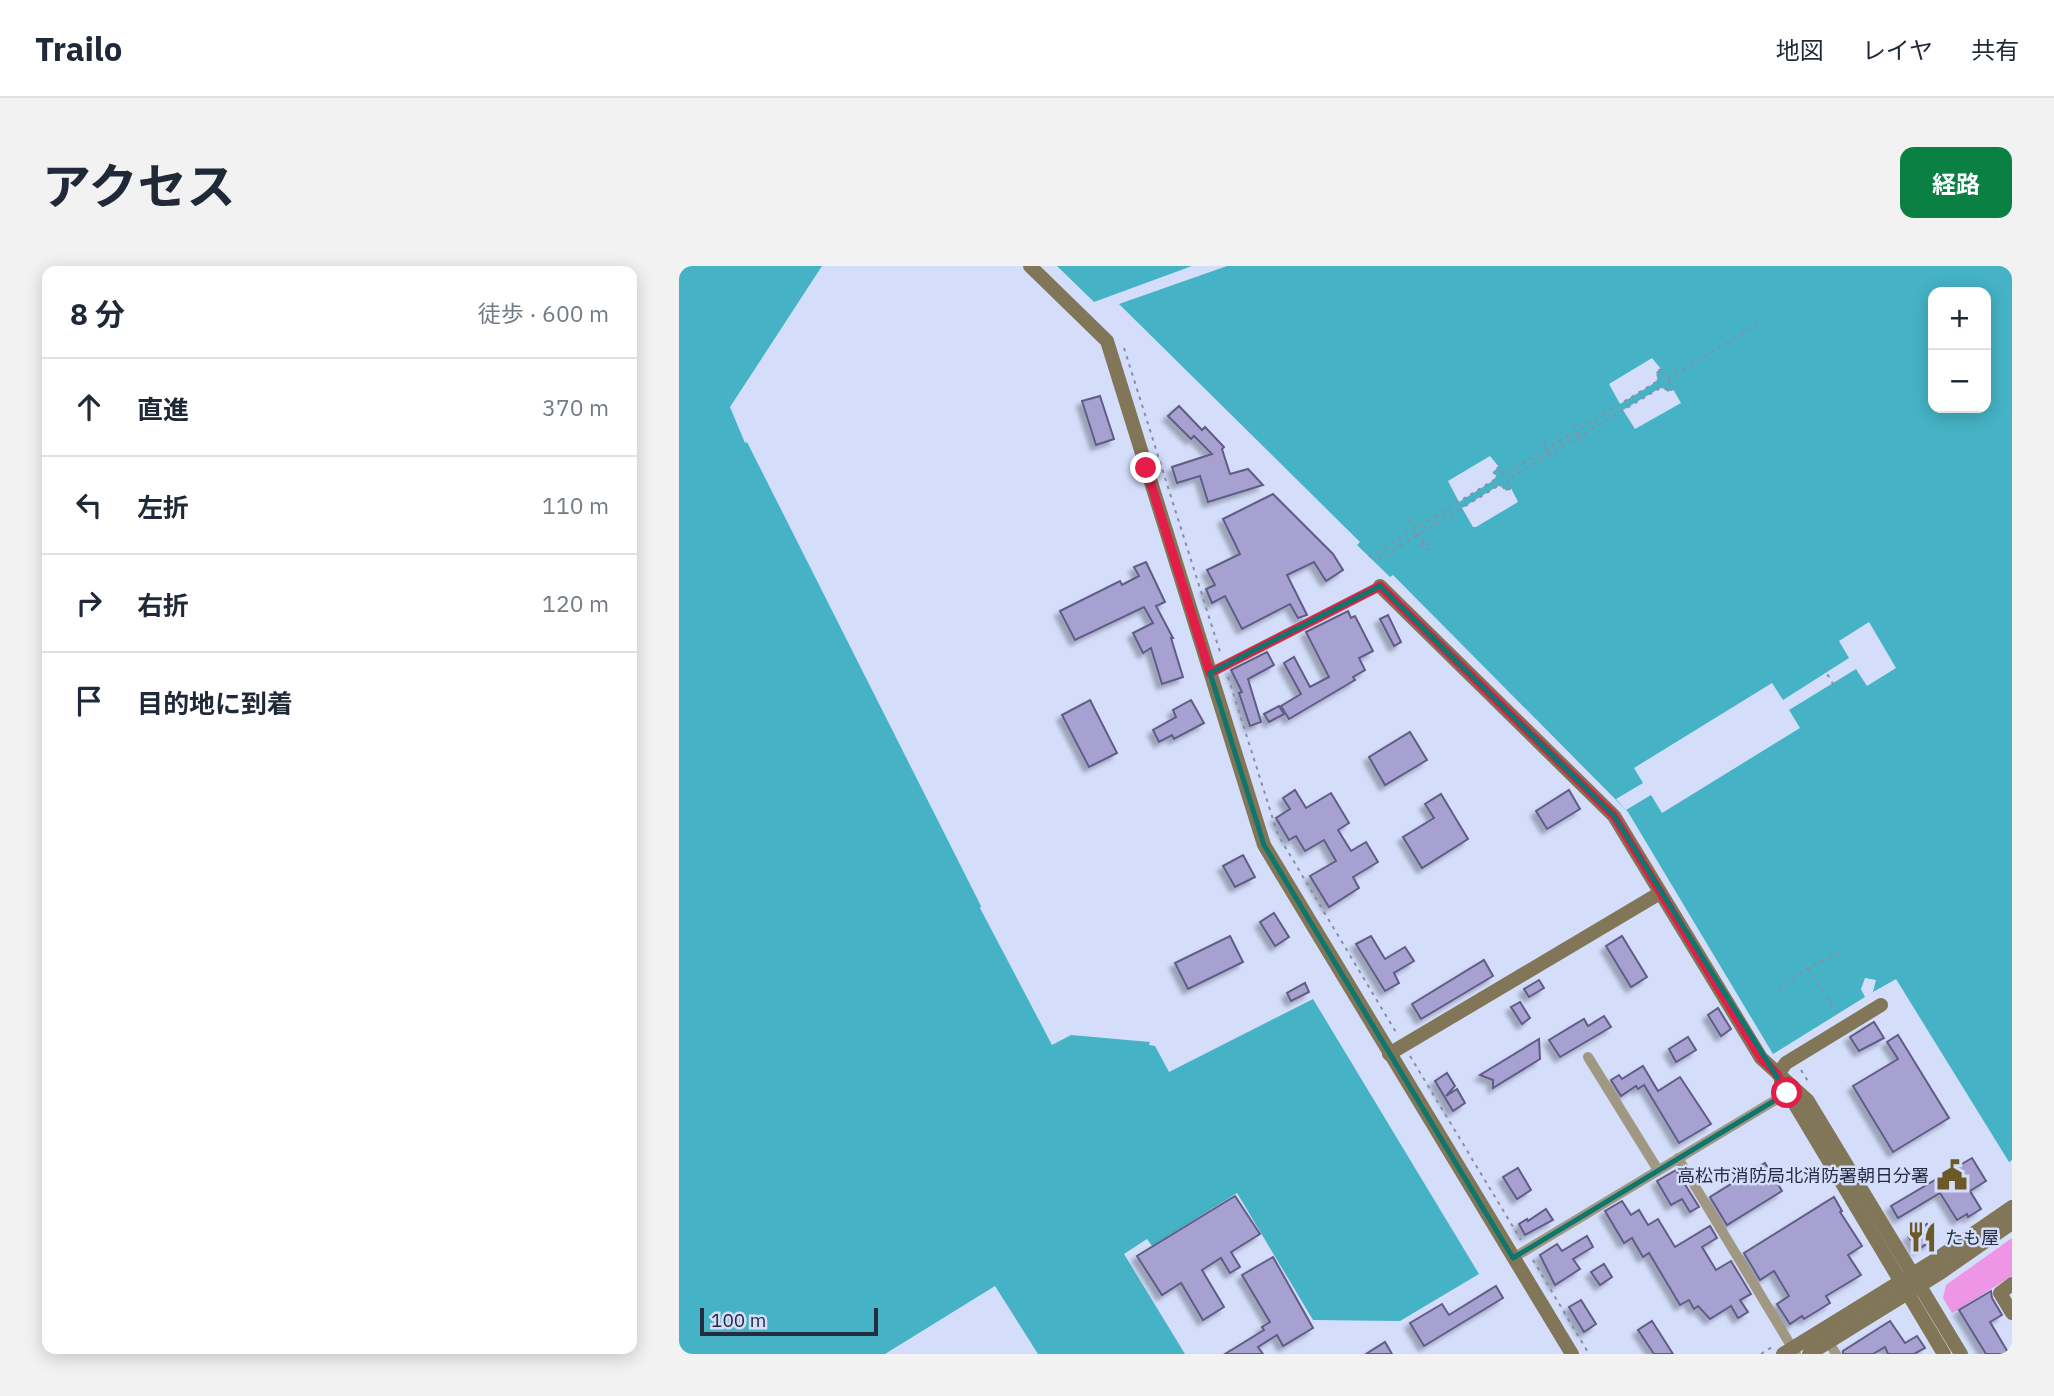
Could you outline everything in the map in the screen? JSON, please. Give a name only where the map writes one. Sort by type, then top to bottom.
[{"type":"street","points":[[1030,266],[1107,341],[1264,845],[1572,1354]]},
{"type":"street","points":[[1210,673],[1380,586],[1614,816],[1761,1058],[1808,1101],[1910,1284],[1944,1354]]},
{"type":"street","points":[[1389,1054],[1660,893]]},
{"type":"street","points":[[1777,1074],[1786,1063],[1881,1005]]},
{"type":"street","points":[[1588,1057],[1657,1170]]},
{"type":"street","points":[[1777,1074],[1910,1284],[1961,1354]]},
{"type":"street","points":[[1513,1258],[1787,1093]]},
{"type":"street","points":[[1678,1158],[1791,1352],[1829,1342]]},
{"type":"street","points":[[1809,1354],[1910,1284],[2012,1207]]},
{"type":"street","points":[[1910,1284],[2012,1223]]},
{"type":"street","points":[[2012,1284],[2000,1293],[2012,1313]]},
{"type":"path","points":[[1668,380],[1759,323]]},
{"type":"path","points":[[1124,348],[1278,835],[1398,1035],[1403,1036]]},
{"type":"path","points":[[1369,556],[1495,480],[1493,471],[1499,467],[1504,475],[1656,382],[1656,372],[1661,369],[1674,389],[1668,393],[1660,387],[1507,480],[1511,488],[1506,491],[1498,486],[1374,562]]},
{"type":"path","points":[[1573,424],[1583,441]]},
{"type":"path","points":[[1544,442],[1553,458]]},
{"type":"path","points":[[1409,518],[1424,543]]},
{"type":"path","points":[[1823,667],[1836,689]]},
{"type":"path","points":[[1779,991],[1795,975],[1808,967],[1820,960],[1844,953]]},
{"type":"path","points":[[1808,967],[1837,1014]]},
{"type":"path","points":[[1411,1049],[1409,1054],[1589,1354]]},
{"type":"path","points":[[1794,1058],[1813,1091]]},
{"type":"highlighted area","points":[[1380,586],[1614,816],[1787,1093],[1513,1258],[1264,845],[1210,673]]},
{"type":"shaded area","points":[[2012,1238],[2012,1276],[1952,1313],[1943,1298],[1946,1285]]},
{"type":"water","points":[[679,266],[822,266],[730,407],[745,443],[747,442],[980,908],[1052,1045],[1071,1035],[1150,1042],[1149,1045],[1155,1046],[1169,1072],[1313,999],[1479,1274],[1400,1321],[1313,1320],[1237,1193],[1152,1246],[1147,1239],[1124,1254],[1185,1354],[1038,1354],[995,1286],[885,1354],[679,1354]]},
{"type":"water","points":[[1057,266],[1192,266],[1094,302]]},
{"type":"water","points":[[1227,266],[2012,266],[2012,1160],[2009,1162],[1896,979],[1873,992],[1876,980],[1865,978],[1861,989],[1865,997],[1773,1054],[1628,812],[1393,575],[1390,577],[1357,545],[1360,542],[1119,304]]},
{"type":"pier","points":[[1652,358],[1661,369],[1656,372],[1656,382],[1620,404],[1609,384]]},
{"type":"pier","points":[[1660,388],[1668,392],[1673,389],[1681,403],[1635,429],[1623,410]]},
{"type":"pier","points":[[1490,456],[1499,467],[1494,471],[1494,480],[1459,502],[1448,481]]},
{"type":"pier","points":[[1498,486],[1506,491],[1511,488],[1518,502],[1473,527],[1462,508]]},
{"type":"pier","points":[[1869,622],[1896,668],[1867,686],[1856,669],[1789,710],[1800,728],[1662,813],[1651,795],[1626,810],[1616,799],[1643,783],[1634,768],[1772,683],[1783,700],[1849,658],[1839,641]]},
{"type":"building","points":[[1100,396],[1114,439],[1096,445],[1082,401]]},
{"type":"building","points":[[1179,406],[1202,430],[1205,427],[1224,447],[1222,449],[1230,474],[1248,469],[1263,485],[1208,502],[1200,476],[1177,483],[1172,467],[1212,454],[1194,436],[1191,439],[1168,416]]},
{"type":"building","points":[[1273,494],[1333,554],[1343,570],[1326,581],[1314,562],[1287,575],[1307,615],[1298,618],[1290,604],[1242,629],[1225,596],[1212,603],[1206,589],[1215,585],[1207,570],[1240,554],[1223,519]]},
{"type":"building","points":[[1146,562],[1165,602],[1156,606],[1173,638],[1183,677],[1162,684],[1151,648],[1143,653],[1133,633],[1153,623],[1144,607],[1075,640],[1060,611],[1120,581],[1122,585],[1139,576],[1134,567]]},
{"type":"building","points":[[1348,611],[1351,618],[1355,616],[1373,651],[1359,658],[1365,670],[1353,677],[1355,680],[1289,719],[1281,706],[1301,694],[1284,663],[1294,657],[1310,687],[1329,677],[1306,632]]},
{"type":"building","points":[[1388,615],[1401,642],[1394,646],[1380,619]]},
{"type":"building","points":[[1267,652],[1274,665],[1248,679],[1261,722],[1250,726],[1239,693],[1242,692],[1231,670]]},
{"type":"building","points":[[1090,700],[1117,753],[1089,767],[1062,715]]},
{"type":"building","points":[[1191,700],[1204,723],[1174,739],[1172,735],[1159,742],[1153,730],[1176,717],[1173,710]]},
{"type":"building","points":[[1279,706],[1284,714],[1269,722],[1264,714]]},
{"type":"building","points":[[1410,732],[1427,760],[1385,785],[1369,757]]},
{"type":"building","points":[[1295,790],[1306,808],[1331,793],[1349,823],[1338,830],[1351,851],[1366,842],[1378,862],[1353,877],[1359,888],[1329,907],[1310,876],[1336,861],[1324,840],[1305,851],[1296,836],[1289,840],[1276,818],[1290,809],[1283,798]]},
{"type":"building","points":[[1569,790],[1580,809],[1547,829],[1536,811]]},
{"type":"building","points":[[1441,794],[1468,839],[1422,868],[1403,837],[1434,818],[1425,804]]},
{"type":"building","points":[[1243,855],[1255,877],[1235,887],[1223,866]]},
{"type":"building","points":[[1274,913],[1289,937],[1275,946],[1260,922]]},
{"type":"building","points":[[1230,936],[1243,962],[1188,989],[1175,963]]},
{"type":"building","points":[[1371,936],[1385,959],[1405,947],[1414,961],[1394,973],[1399,983],[1385,991],[1356,944]]},
{"type":"building","points":[[1622,936],[1647,977],[1631,987],[1606,946]]},
{"type":"building","points":[[1484,960],[1493,976],[1421,1019],[1412,1004]]},
{"type":"building","points":[[1539,980],[1544,988],[1529,997],[1524,989]]},
{"type":"building","points":[[1305,983],[1309,992],[1291,1001],[1287,993]]},
{"type":"building","points":[[1520,1002],[1530,1018],[1522,1024],[1511,1007]]},
{"type":"building","points":[[1718,1008],[1731,1029],[1721,1036],[1708,1015]]},
{"type":"building","points":[[1604,1016],[1611,1027],[1560,1057],[1549,1040],[1584,1019],[1588,1026]]},
{"type":"building","points":[[1874,1022],[1884,1038],[1859,1051],[1850,1037]]},
{"type":"building","points":[[1898,1035],[1949,1118],[1893,1152],[1853,1086],[1898,1059],[1887,1042]]},
{"type":"building","points":[[1688,1037],[1696,1050],[1676,1062],[1669,1049]]},
{"type":"building","points":[[1539,1039],[1540,1059],[1493,1088],[1493,1080],[1480,1075]]},
{"type":"building","points":[[1643,1066],[1658,1091],[1680,1077],[1711,1124],[1679,1143],[1644,1085],[1638,1089],[1636,1086],[1621,1096],[1611,1080],[1619,1075],[1622,1079]]},
{"type":"building","points":[[1447,1073],[1455,1086],[1446,1096],[1457,1089],[1465,1103],[1453,1111],[1435,1081]]},
{"type":"building","points":[[1972,1158],[1986,1181],[1970,1191],[1981,1209],[1957,1220],[1940,1193],[1898,1218],[1891,1206]]},
{"type":"building","points":[[1765,1163],[1782,1191],[1727,1225],[1710,1197]]},
{"type":"building","points":[[1518,1168],[1531,1190],[1517,1199],[1503,1177]]},
{"type":"building","points":[[1676,1170],[1699,1207],[1690,1212],[1682,1199],[1671,1205],[1657,1181]]},
{"type":"building","points":[[1235,1196],[1260,1234],[1231,1252],[1240,1267],[1230,1273],[1221,1258],[1202,1270],[1224,1307],[1203,1320],[1181,1283],[1162,1295],[1137,1256]]},
{"type":"building","points":[[1834,1197],[1842,1211],[1840,1212],[1862,1246],[1848,1255],[1861,1275],[1826,1296],[1830,1303],[1790,1324],[1777,1304],[1789,1296],[1774,1271],[1760,1280],[1744,1253]]},
{"type":"building","points":[[1622,1201],[1631,1215],[1639,1210],[1648,1225],[1658,1219],[1675,1247],[1710,1226],[1717,1238],[1702,1247],[1716,1270],[1731,1261],[1751,1294],[1740,1300],[1748,1312],[1738,1318],[1731,1306],[1710,1319],[1698,1306],[1694,1309],[1689,1300],[1680,1305],[1649,1253],[1643,1257],[1632,1238],[1624,1243],[1605,1211]]},
{"type":"building","points":[[1546,1209],[1553,1220],[1525,1235],[1519,1224]]},
{"type":"building","name":"たも屋","points":[[1927,1224],[1936,1238],[1917,1250],[1908,1236]]},
{"type":"building","points":[[1587,1236],[1593,1247],[1573,1259],[1580,1269],[1555,1285],[1540,1255],[1557,1244],[1562,1251]]},
{"type":"building","points":[[1273,1257],[1313,1328],[1283,1346],[1277,1335],[1258,1347],[1263,1354],[1225,1354],[1264,1330],[1262,1327],[1270,1322],[1242,1275]]},
{"type":"building","points":[[1604,1264],[1612,1277],[1600,1285],[1591,1272]]},
{"type":"building","points":[[1496,1286],[1503,1298],[1424,1346],[1410,1323],[1442,1304],[1449,1315]]},
{"type":"building","points":[[1991,1291],[2002,1315],[1990,1322],[2009,1354],[1986,1354],[1959,1310]]},
{"type":"building","points":[[1581,1300],[1596,1324],[1584,1332],[1569,1307]]},
{"type":"building","points":[[1652,1321],[1673,1354],[1654,1354],[1638,1330]]},
{"type":"building","points":[[1890,1321],[1905,1343],[1917,1336],[1925,1348],[1914,1354],[1888,1354],[1885,1347],[1873,1354],[1843,1354],[1843,1351]]},
{"type":"building","points":[[1385,1342],[1392,1354],[1366,1354]]},
{"type":"place","name":"高松市消防局北消防署朝日分署","points":[[1952,1175]]},
{"type":"place","name":"たも屋","points":[[1922,1237]]},
{"type":"route","points":[[1146,468],[1210,673],[1380,586],[1614,816],[1761,1058],[1777,1074],[1787,1093]]}]
